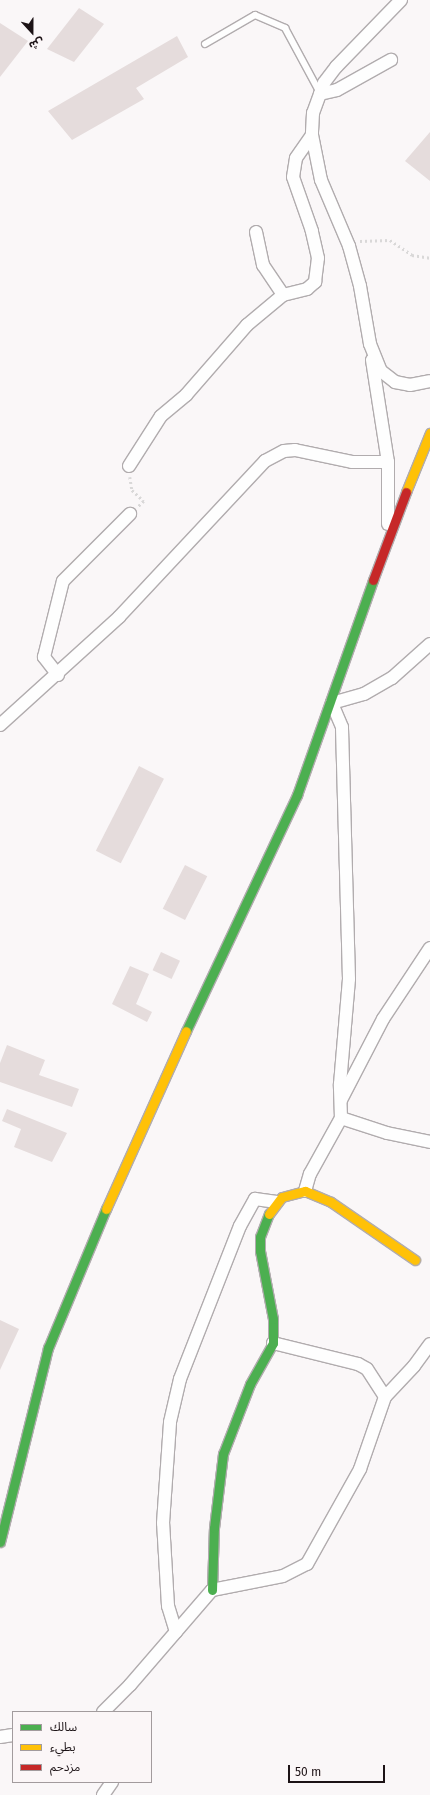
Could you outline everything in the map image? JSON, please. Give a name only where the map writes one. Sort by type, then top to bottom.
[{"type":"street","points":[[388,534],[388,462],[360,286],[346,237],[322,180],[312,135],[313,113],[320,94],[336,67],[401,0]]},
{"type":"street","points":[[320,94],[337,90],[391,60]]},
{"type":"street","points":[[129,466],[161,416],[186,395],[247,326],[283,295],[307,288],[315,282],[318,274],[312,230],[293,177],[296,158],[312,135]]},
{"type":"street","points":[[256,232],[263,265],[283,295]]},
{"type":"street","points":[[370,344],[381,371],[395,382],[410,385],[430,381]]},
{"type":"street","points":[[0,1542],[48,1348],[79,1270],[183,1035],[263,872],[297,795],[332,703],[388,534],[430,433]]},
{"type":"street","points":[[0,725],[58,675],[119,617],[256,469],[270,457],[284,451],[295,450],[352,462],[388,462]]},
{"type":"street","points":[[58,675],[44,657],[63,581],[130,514]]},
{"type":"street","points":[[332,703],[364,694],[392,678],[430,644]]},
{"type":"street","points":[[305,1191],[310,1174],[341,1118],[349,947],[342,727],[332,703]]},
{"type":"street","points":[[341,1101],[383,1019],[430,948]]},
{"type":"street","points":[[341,1118],[387,1133],[430,1142]]},
{"type":"street","points":[[212,1590],[214,1528],[223,1454],[250,1384],[273,1343],[273,1319],[262,1269],[260,1237],[277,1202],[292,1193],[305,1191],[331,1202],[415,1260]]},
{"type":"street","points":[[176,1632],[168,1606],[163,1522],[170,1422],[189,1350],[240,1226],[255,1200],[277,1202]]},
{"type":"street","points":[[273,1343],[358,1364],[367,1369],[386,1396]]},
{"type":"street","points":[[104,1711],[212,1590],[283,1576],[307,1564],[360,1469],[386,1396],[414,1366],[430,1344]]},
{"type":"street","points":[[0,1737],[12,1735]]},
{"type":"street","points":[[103,1795],[111,1783]]},
{"type":"lane","points":[[205,44],[255,15],[285,28],[320,94]]},
{"type":"path","points":[[346,237],[349,242],[390,240],[412,255],[430,258]]},
{"type":"path","points":[[129,466],[132,490],[144,502],[130,514]]},
{"type":"building","points":[[79,8],[104,24],[74,62],[47,49]]},
{"type":"building","points":[[0,23],[28,41],[0,77]]},
{"type":"building","points":[[177,36],[188,57],[136,88],[144,99],[72,140],[48,111]]},
{"type":"building","points":[[430,132],[430,181],[405,161]]},
{"type":"building","points":[[139,766],[164,779],[121,863],[96,851]]},
{"type":"building","points":[[185,865],[207,876],[185,920],[163,909]]},
{"type":"building","points":[[161,952],[180,961],[172,979],[153,970]]},
{"type":"building","points":[[130,966],[149,974],[136,1004],[152,1012],[147,1022],[112,1004]]},
{"type":"building","points":[[7,1045],[45,1060],[39,1075],[79,1089],[72,1107],[0,1082],[0,1063]]},
{"type":"building","points":[[7,1109],[67,1133],[52,1162],[14,1147],[21,1129],[2,1121]]},
{"type":"building","points":[[0,1320],[19,1329],[0,1370]]},
{"type":"traffic: fast","points":[[186,1031],[297,795],[373,580]]},
{"type":"traffic: fast","points":[[0,1542],[48,1348],[106,1209]]},
{"type":"traffic: fast","points":[[212,1590],[214,1528],[223,1454],[250,1384],[273,1343],[273,1319],[260,1251],[260,1237],[269,1214]]},
{"type":"traffic: slow","points":[[406,492],[430,433]]},
{"type":"traffic: slow","points":[[106,1209],[186,1031]]},
{"type":"traffic: slow","points":[[269,1214],[282,1197],[305,1191],[331,1202],[415,1260]]},
{"type":"traffic: jam","points":[[373,580],[406,492]]}]
